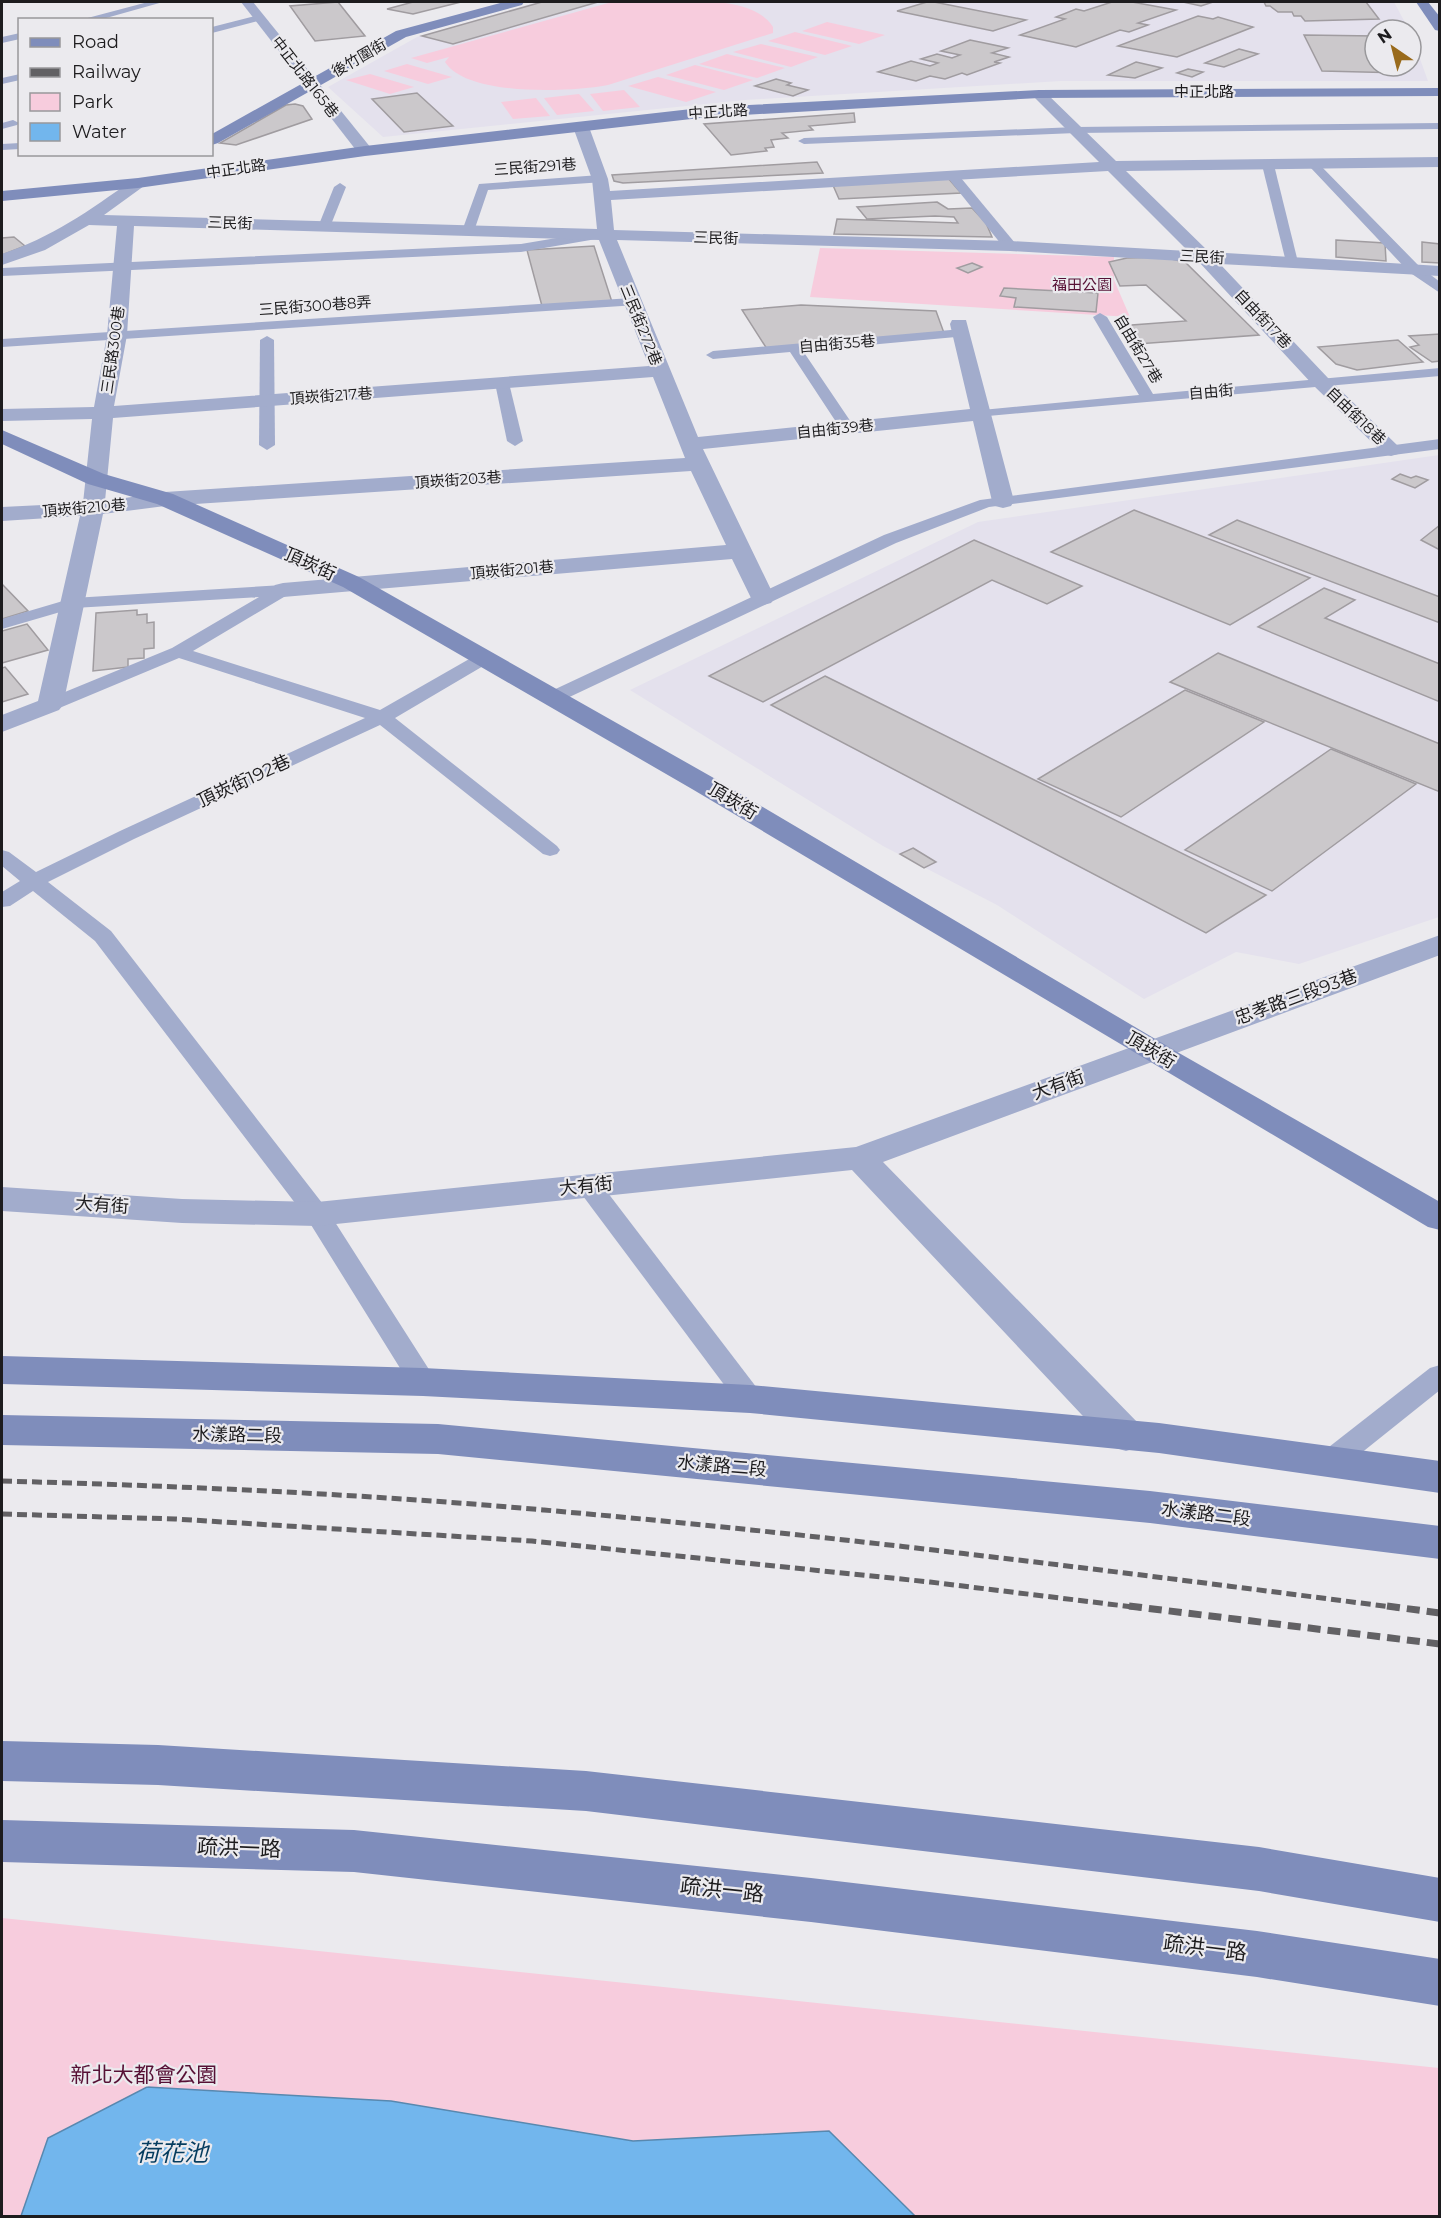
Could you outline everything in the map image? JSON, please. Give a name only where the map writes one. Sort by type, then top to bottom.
[{"type":"street","name":"中正北路165巷","points":[[247,2],[365,151]]},
{"type":"street","name":"後竹圍街","points":[[213,139],[401,34],[517,2]]},
{"type":"street","points":[[1422,2],[1440,27]]},
{"type":"street","name":"中正北路","points":[[2,196],[138,183],[365,151],[709,112],[1039,94],[1440,92]]},
{"type":"street","name":"自由街17巷","points":[[1039,94],[1204,257],[1321,382]]},
{"type":"street","name":"三民街272巷","points":[[581,127],[601,187],[602,235],[694,454]]},
{"type":"street","points":[[2,260],[28,252],[62,236],[138,183],[177,160]]},
{"type":"street","points":[[601,187],[952,175],[1113,166],[1440,162]]},
{"type":"street","name":"三民街","points":[[88,220],[1010,246],[1440,271]]},
{"type":"street","name":"三民路300巷","points":[[50,705],[93,508],[103,413],[117,336],[126,221]]},
{"type":"street","name":"自由街35巷","points":[[960,328],[1003,501]]},
{"type":"street","name":"頂崁街217巷","points":[[2,415],[103,413],[659,372]]},
{"type":"street","name":"自由街18巷","points":[[1321,382],[1391,450]]},
{"type":"street","name":"自由街39巷","points":[[694,454],[847,428],[982,414]]},
{"type":"street","name":"頂崁街","points":[[2,436],[96,479],[165,500],[353,583],[554,697],[1440,1218]]},
{"type":"street","points":[[694,454],[763,598]]},
{"type":"street","name":"頂崁街203巷","points":[[165,500],[694,454]]},
{"type":"street","name":"頂崁街210巷","points":[[2,514],[93,508],[165,500]]},
{"type":"street","name":"頂崁街201巷","points":[[283,590],[740,551]]},
{"type":"street","points":[[2,724],[50,705]]},
{"type":"street","name":"忠孝路三段93巷","points":[[1152,1050],[1440,944]]},
{"type":"street","name":"大有街","points":[[2,1199],[182,1210],[317,1214],[860,1158],[1152,1050]]},
{"type":"street","points":[[860,1158],[1126,1436]]},
{"type":"street","points":[[2,1370],[423,1382],[750,1399],[1126,1436],[1440,1477]]},
{"type":"street","name":"水漾路二段","points":[[2,1430],[438,1439],[1150,1507],[1440,1543]]},
{"type":"street","points":[[2,1761],[158,1765],[586,1791],[1259,1869],[1440,1900]]},
{"type":"street","name":"疏洪一路","points":[[2,1841],[354,1851],[858,1905],[1257,1954],[1440,1983]]},
{"type":"lane","points":[[93,18],[158,2]]},
{"type":"lane","points":[[213,30],[259,18]]},
{"type":"lane","points":[[2,40],[18,36]]},
{"type":"lane","points":[[2,81],[18,77]]},
{"type":"lane","points":[[804,141],[1076,130],[1440,126]]},
{"type":"lane","points":[[213,132],[228,130]]},
{"type":"lane","points":[[2,147],[18,146]]},
{"type":"lane","points":[[1268,165],[1292,262]]},
{"type":"lane","points":[[1314,165],[1414,269],[1440,290]]},
{"type":"lane","points":[[952,175],[1010,246]]},
{"type":"lane","points":[[324,227],[340,187]]},
{"type":"lane","name":"三民街291巷","points":[[468,231],[483,187],[601,187]]},
{"type":"lane","points":[[2,272],[521,248],[602,235]]},
{"type":"lane","name":"三民街300巷8弄","points":[[2,342],[632,303]]},
{"type":"lane","name":"自由街27巷","points":[[1100,317],[1148,398]]},
{"type":"lane","name":"自由街35巷","points":[[713,355],[794,348],[960,328]]},
{"type":"lane","points":[[267,340],[267,445]]},
{"type":"lane","points":[[794,348],[847,428]]},
{"type":"lane","name":"自由街","points":[[982,414],[1440,372]]},
{"type":"lane","points":[[502,383],[515,441]]},
{"type":"lane","points":[[554,697],[890,539],[986,503],[1440,444]]},
{"type":"lane","points":[[2,624],[73,603],[283,590]]},
{"type":"lane","points":[[50,705],[178,652],[283,590]]},
{"type":"lane","points":[[178,652],[382,717],[550,850]]},
{"type":"lane","name":"頂崁街192巷","points":[[2,901],[34,881],[127,835],[382,717],[484,658]]},
{"type":"lane","points":[[2,856],[103,936],[317,1214],[423,1382]]},
{"type":"lane","points":[[589,1186],[750,1399]]},
{"type":"lane","points":[[1330,1462],[1440,1375]]},
{"type":"shaded area","points":[[537,2],[1394,2],[1403,18],[1363,18],[1363,78],[1423,78],[1423,67],[1428,81],[1061,81],[745,100],[383,137],[328,87],[417,37]]},
{"type":"shaded area","points":[[1439,455],[1439,917],[1299,964],[1236,952],[1144,999],[997,905],[883,846],[630,690],[978,522]]},
{"type":"green space","points":[[612,2],[719,2],[735,5],[762,16],[773,27],[773,33],[608,85],[570,89],[497,87],[457,73],[445,62],[449,57],[427,63],[411,58]]},
{"type":"green space","points":[[827,22],[885,35],[859,44],[802,31]]},
{"type":"green space","points":[[795,32],[852,46],[825,55],[768,41]]},
{"type":"green space","points":[[761,44],[818,57],[791,67],[733,52]]},
{"type":"green space","points":[[727,54],[785,68],[757,78],[699,64]]},
{"type":"green space","points":[[407,64],[452,77],[428,84],[384,71]]},
{"type":"green space","points":[[695,65],[753,80],[724,90],[666,75]]},
{"type":"green space","points":[[370,74],[414,87],[390,94],[346,80]]},
{"type":"green space","points":[[658,77],[716,92],[686,102],[628,86]]},
{"type":"green space","points":[[624,90],[640,107],[603,111],[590,94]]},
{"type":"green space","points":[[579,94],[594,111],[557,115],[544,98]]},
{"type":"green space","points":[[536,98],[550,116],[513,119],[501,102]]},
{"type":"green space","name":"福田公園","points":[[820,248],[1114,257],[1114,280],[1130,317],[810,297]]},
{"type":"green space","name":"新北大都會公園","points":[[2,1918],[1439,2068],[1439,2216],[2,2216]]},
{"type":"water","name":"荷花池","points":[[147,2087],[391,2101],[633,2141],[829,2131],[915,2216],[21,2216],[48,2138]]},
{"type":"building","points":[[338,2],[365,36],[315,41],[290,6]]},
{"type":"building","points":[[413,2],[461,2],[413,14],[387,9]]},
{"type":"building","points":[[542,2],[598,2],[453,44],[422,36]]},
{"type":"building","points":[[927,2],[1026,20],[993,31],[897,11]]},
{"type":"building","points":[[1112,2],[1132,2],[1176,10],[1138,23],[1148,25],[1129,32],[1120,30],[1076,47],[1020,35],[1065,19],[1056,17],[1076,9],[1084,11]]},
{"type":"building","points":[[1183,2],[1213,2],[1201,6]]},
{"type":"building","points":[[1264,2],[1366,2],[1378,18],[1305,21],[1301,16],[1294,16],[1292,12],[1278,12],[1266,6]]},
{"type":"building","points":[[1198,16],[1213,19],[1218,17],[1253,27],[1177,57],[1118,46]]},
{"type":"building","points":[[1304,35],[1363,36],[1363,72],[1322,71]]},
{"type":"building","points":[[970,40],[1008,48],[992,53],[1009,57],[994,62],[1000,63],[967,75],[962,73],[945,79],[930,76],[916,81],[878,72],[911,61],[930,66],[938,63],[921,59],[937,54],[952,58],[960,55],[941,51]]},
{"type":"building","points":[[1239,49],[1258,54],[1224,67],[1205,63]]},
{"type":"building","points":[[1136,62],[1162,68],[1135,78],[1108,75]]},
{"type":"building","points":[[1188,69],[1203,72],[1192,77],[1177,73]]},
{"type":"building","points":[[776,79],[791,83],[787,85],[808,90],[793,96],[755,86]]},
{"type":"building","points":[[417,93],[453,126],[404,132],[372,99]]},
{"type":"building","points":[[286,105],[303,106],[312,119],[236,145],[220,143]]},
{"type":"building","points":[[854,113],[855,122],[809,126],[813,130],[782,133],[788,138],[771,140],[774,147],[765,148],[767,151],[731,155],[704,124]]},
{"type":"building","points":[[817,162],[823,173],[623,183],[614,181],[612,175]]},
{"type":"building","points":[[948,178],[961,193],[839,199],[832,183]]},
{"type":"building","points":[[937,202],[948,209],[972,208],[986,223],[992,237],[834,234],[837,219],[958,223],[954,217],[935,216],[867,219],[857,207]]},
{"type":"building","points":[[14,237],[25,246],[2,255],[2,238]]},
{"type":"building","points":[[1336,240],[1385,243],[1386,261],[1336,257]]},
{"type":"building","points":[[1422,242],[1440,244],[1440,263],[1422,262]]},
{"type":"building","points":[[594,246],[612,302],[542,306],[527,250]]},
{"type":"building","points":[[1162,257],[1185,262],[1259,335],[1137,344],[1119,326],[1186,321],[1146,285],[1120,286],[1109,262],[1127,258]]},
{"type":"building","points":[[972,263],[982,267],[968,273],[957,268]]},
{"type":"building","points":[[1004,288],[1098,293],[1096,312],[1014,307],[1016,298],[1000,296]]},
{"type":"building","points":[[801,305],[936,311],[944,333],[767,349],[742,310]]},
{"type":"building","points":[[1440,334],[1440,361],[1432,362],[1410,347],[1419,345],[1409,336]]},
{"type":"building","points":[[1398,340],[1423,362],[1357,370],[1336,364],[1318,347]]},
{"type":"building","points":[[1400,474],[1428,480],[1415,488],[1392,479]]},
{"type":"building","points":[[1134,510],[1310,578],[1230,625],[1051,552]]},
{"type":"building","points":[[1237,520],[1440,597],[1440,623],[1209,535]]},
{"type":"building","points":[[1440,525],[1440,550],[1421,540]]},
{"type":"building","points":[[974,540],[1082,586],[1047,604],[992,580],[763,702],[709,676]]},
{"type":"building","points":[[2,584],[28,611],[2,619]]},
{"type":"building","points":[[1324,588],[1355,600],[1325,618],[1440,664],[1440,702],[1258,627]]},
{"type":"building","points":[[137,610],[137,615],[147,614],[147,623],[154,622],[154,648],[144,649],[144,658],[128,659],[128,667],[93,671],[96,613]]},
{"type":"building","points":[[27,624],[48,650],[2,663],[2,631]]},
{"type":"building","points":[[1218,653],[1440,744],[1440,792],[1170,682]]},
{"type":"building","points":[[5,667],[28,694],[2,702],[2,668]]},
{"type":"building","points":[[825,676],[1266,895],[1206,933],[771,705]]},
{"type":"building","points":[[1185,690],[1264,722],[1121,817],[1038,779]]},
{"type":"building","points":[[1331,749],[1416,784],[1272,891],[1185,850]]},
{"type":"building","points":[[913,848],[936,862],[924,868],[900,854]]},
{"type":"railway","points":[[2,1481],[273,1491],[544,1510],[865,1542],[1399,1608]]},
{"type":"railway","points":[[2,1514],[175,1519],[532,1541],[930,1582],[1141,1608]]},
{"type":"railway","points":[[1129,1606],[1440,1644]]},
{"type":"railway","points":[[1387,1606],[1440,1613]]}]
